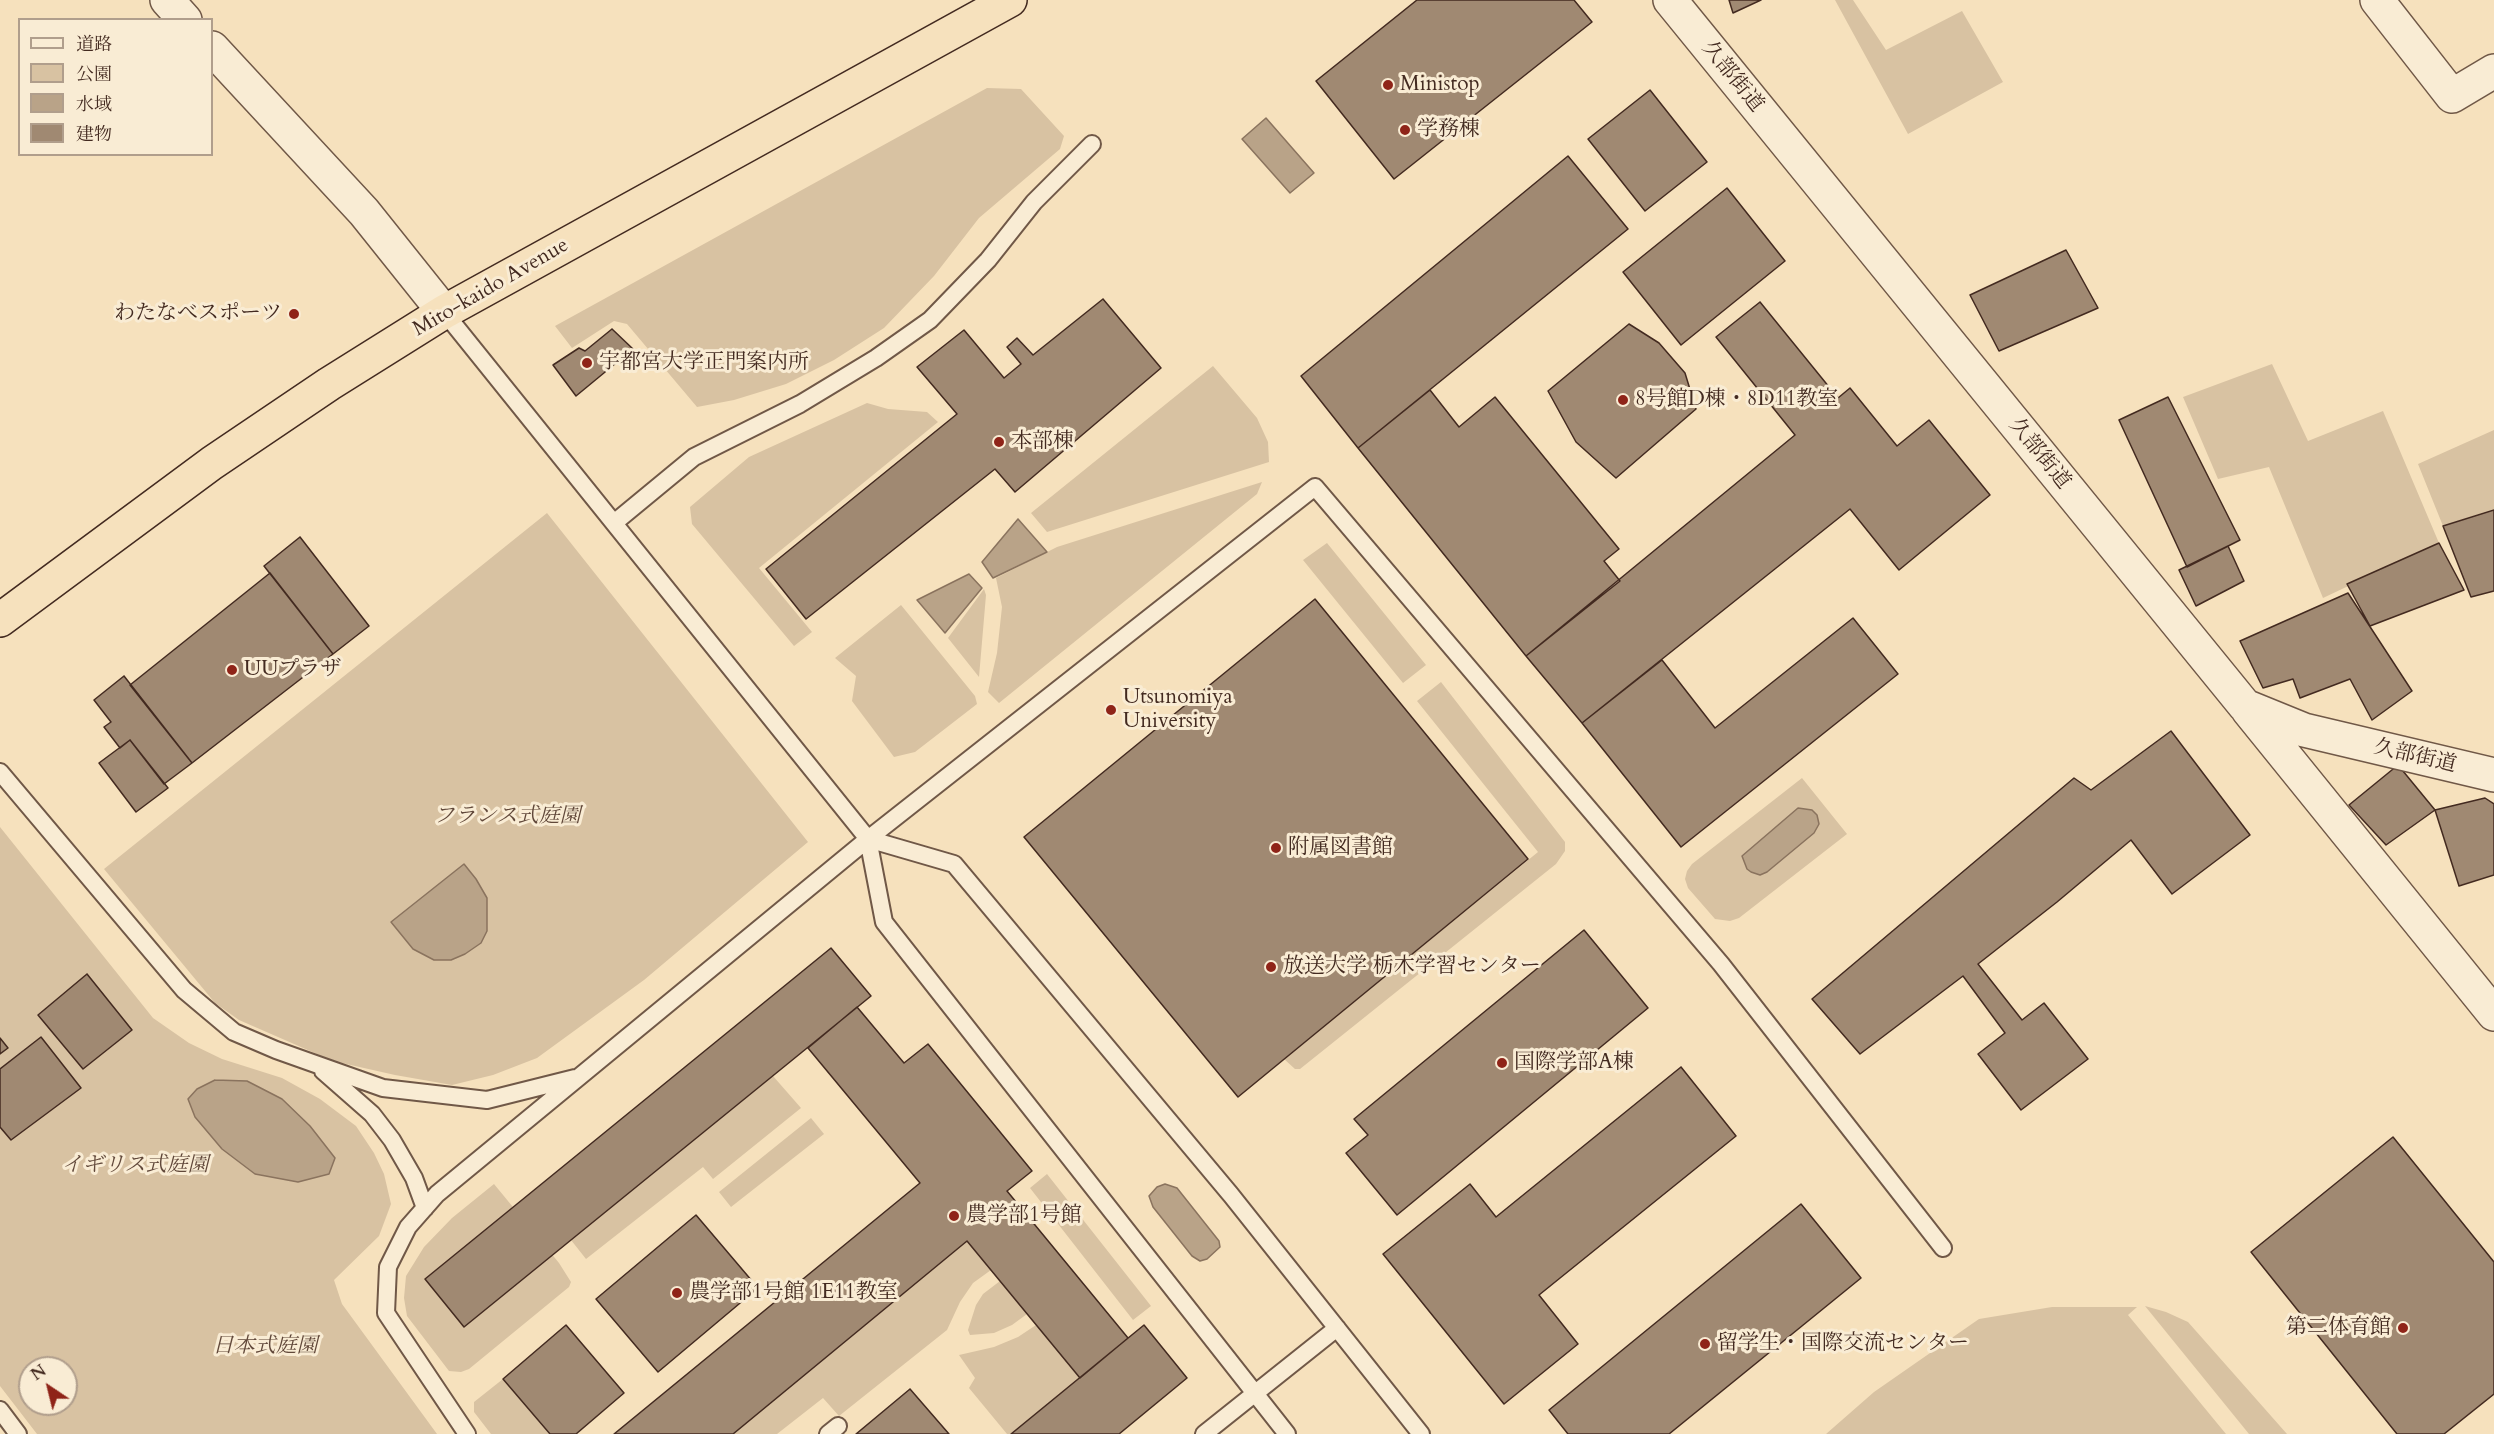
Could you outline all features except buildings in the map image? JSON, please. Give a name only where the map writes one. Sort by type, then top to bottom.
[{"type":"highway","name":"Mito-kaido Avenue","points":[[0,620],[212,463],[329,384],[444,312],[1010,0]]},
{"type":"street","points":[[167,0],[183,18]]},
{"type":"street","name":"久部街道","points":[[1670,0],[2245,706],[2304,730],[2494,775]]},
{"type":"street","points":[[2377,0],[2452,96],[2494,71]]},
{"type":"street","points":[[213,49],[364,212],[444,312]]},
{"type":"street","points":[[2245,706],[2494,1014]]},
{"type":"lane","points":[[614,523],[694,457],[800,404],[876,358],[930,321],[988,260],[1034,202],[1092,144]]},
{"type":"lane","points":[[444,312],[868,839],[884,922],[1287,1434]]},
{"type":"lane","points":[[467,1434],[386,1313],[388,1267],[408,1227],[437,1194],[582,1077],[868,839],[1315,487],[1721,964],[1943,1248]]},
{"type":"lane","points":[[0,772],[184,990],[234,1032],[276,1050],[383,1088],[487,1100],[582,1077]]},
{"type":"lane","points":[[868,839],[954,864],[1231,1195],[1421,1434]]},
{"type":"lane","points":[[316,1064],[372,1114],[392,1140],[414,1178],[425,1208]]},
{"type":"lane","points":[[1204,1434],[1337,1328]]},
{"type":"lane","points":[[0,1410],[18,1434]]},
{"type":"green space","points":[[1835,0],[1853,0],[1886,50],[1962,11],[2003,82],[1908,134]]},
{"type":"green space","points":[[987,88],[1021,89],[1064,136],[1060,149],[979,218],[934,276],[884,328],[834,360],[786,384],[734,400],[697,407],[627,324],[614,321],[572,348],[555,326]]},
{"type":"green space","points":[[2272,364],[2308,441],[2383,411],[2439,543],[2323,598],[2269,467],[2218,479],[2183,397]]},
{"type":"green space","points":[[1213,366],[1257,418],[1268,442],[1269,462],[1047,532],[1031,513]]},
{"type":"green space","points":[[867,403],[888,409],[927,412],[938,422],[759,568],[812,632],[794,646],[692,524],[690,507],[749,457]]},
{"type":"green space","points":[[2494,430],[2494,509],[2443,526],[2418,464]]},
{"type":"green space","points":[[1262,482],[1257,494],[999,703],[988,692],[997,653],[1002,607],[996,578],[1057,547]]},
{"type":"green space","name":"フランス式庭園","points":[[547,513],[808,842],[644,980],[537,1058],[493,1075],[452,1085],[395,1075],[333,1061],[239,1020],[215,1003],[104,869]]},
{"type":"green space","points":[[1327,543],[1426,665],[1403,683],[1303,560]]},
{"type":"green space","points":[[984,589],[986,595],[979,677],[948,638]]},
{"type":"green space","points":[[901,605],[975,696],[977,704],[915,752],[894,757],[852,701],[856,676],[835,658]]},
{"type":"green space","points":[[1441,682],[1565,842],[1565,851],[1556,864],[1300,1069],[1295,1069],[1284,1059],[1538,852],[1417,701]]},
{"type":"green space","points":[[1802,778],[1847,834],[1739,918],[1730,921],[1715,919],[1688,888],[1685,879],[1687,871],[1692,864]]},
{"type":"green space","name":"イギリス式庭園","points":[[0,827],[153,1018],[189,1043],[222,1059],[282,1078],[320,1099],[356,1126],[374,1153],[384,1174],[391,1204],[379,1236],[334,1280],[342,1304],[437,1434],[37,1434],[23,1416],[78,1416],[78,1356],[18,1356],[18,1409],[0,1386]]},
{"type":"green space","points":[[773,1076],[801,1108],[713,1179],[703,1167],[586,1259],[571,1240]]},
{"type":"green space","points":[[811,1118],[824,1134],[731,1207],[719,1192]]},
{"type":"green space","points":[[1047,1174],[1151,1306],[1133,1320],[1030,1188]]},
{"type":"green space","points":[[494,1184],[559,1263],[571,1282],[569,1287],[469,1369],[461,1372],[449,1371],[407,1316],[404,1298],[406,1276],[424,1247],[452,1218]]},
{"type":"green space","points":[[967,1241],[991,1270],[973,1283],[960,1302],[947,1330],[839,1416],[823,1398],[777,1434],[733,1434]]},
{"type":"green space","points":[[1000,1281],[1027,1314],[1012,1325],[994,1333],[970,1335],[968,1330],[976,1305],[983,1294]]},
{"type":"green space","points":[[2145,1306],[2188,1322],[2287,1434],[2249,1434]]},
{"type":"green space","points":[[2052,1307],[2137,1307],[2128,1315],[2226,1434],[1826,1434],[1874,1392],[1979,1319]]},
{"type":"green space","points":[[1036,1325],[1080,1378],[1011,1434],[1007,1434],[969,1388],[975,1378],[959,1355],[994,1347],[1018,1337]]},
{"type":"green space","points":[[503,1379],[549,1434],[491,1434],[474,1412],[474,1402]]},
{"type":"water","points":[[1266,118],[1314,173],[1290,193],[1242,139]]},
{"type":"water","points":[[1018,519],[1047,552],[993,578],[982,562]]},
{"type":"water","points":[[969,574],[982,588],[945,633],[917,600]]},
{"type":"water","points":[[1798,808],[1812,810],[1817,815],[1819,824],[1814,833],[1767,872],[1760,875],[1747,869],[1742,856]]},
{"type":"water","points":[[464,864],[487,898],[487,931],[481,943],[465,954],[451,960],[434,960],[413,949],[391,922]]},
{"type":"water","points":[[215,1080],[247,1081],[282,1099],[310,1126],[335,1158],[329,1174],[298,1182],[255,1174],[222,1149],[195,1117],[188,1099],[197,1089]]},
{"type":"water","points":[[1165,1184],[1177,1188],[1219,1241],[1220,1247],[1207,1259],[1200,1261],[1192,1256],[1153,1207],[1149,1196],[1157,1187]]},
{"type":"place","name":"Ministop","points":[[1388,85]]},
{"type":"place","name":"学務棟","points":[[1405,130]]},
{"type":"place","name":"わたなべスポーツ","points":[[294,314]]},
{"type":"place","name":"宇都宮大学正門案内所","points":[[587,363]]},
{"type":"place","name":"8号館D棟・8D11教室","points":[[1623,400]]},
{"type":"place","name":"本部棟","points":[[999,442]]},
{"type":"place","name":"UUプラザ","points":[[232,670]]},
{"type":"place","name":"Utsunomiya University","points":[[1111,710]]},
{"type":"place","name":"附属図書館","points":[[1276,848]]},
{"type":"place","name":"放送大学 栃木学習センター","points":[[1271,967]]},
{"type":"place","name":"国際学部A棟","points":[[1502,1063]]},
{"type":"place","name":"農学部1号館","points":[[954,1216]]},
{"type":"place","name":"農学部1号館 1E11教室","points":[[677,1293]]},
{"type":"place","name":"第二体育館","points":[[2403,1328]]},
{"type":"place","name":"留学生・国際交流センター","points":[[1705,1344]]},
{"type":"park label","name":"日本式庭園","points":[[265,1347]]}]
